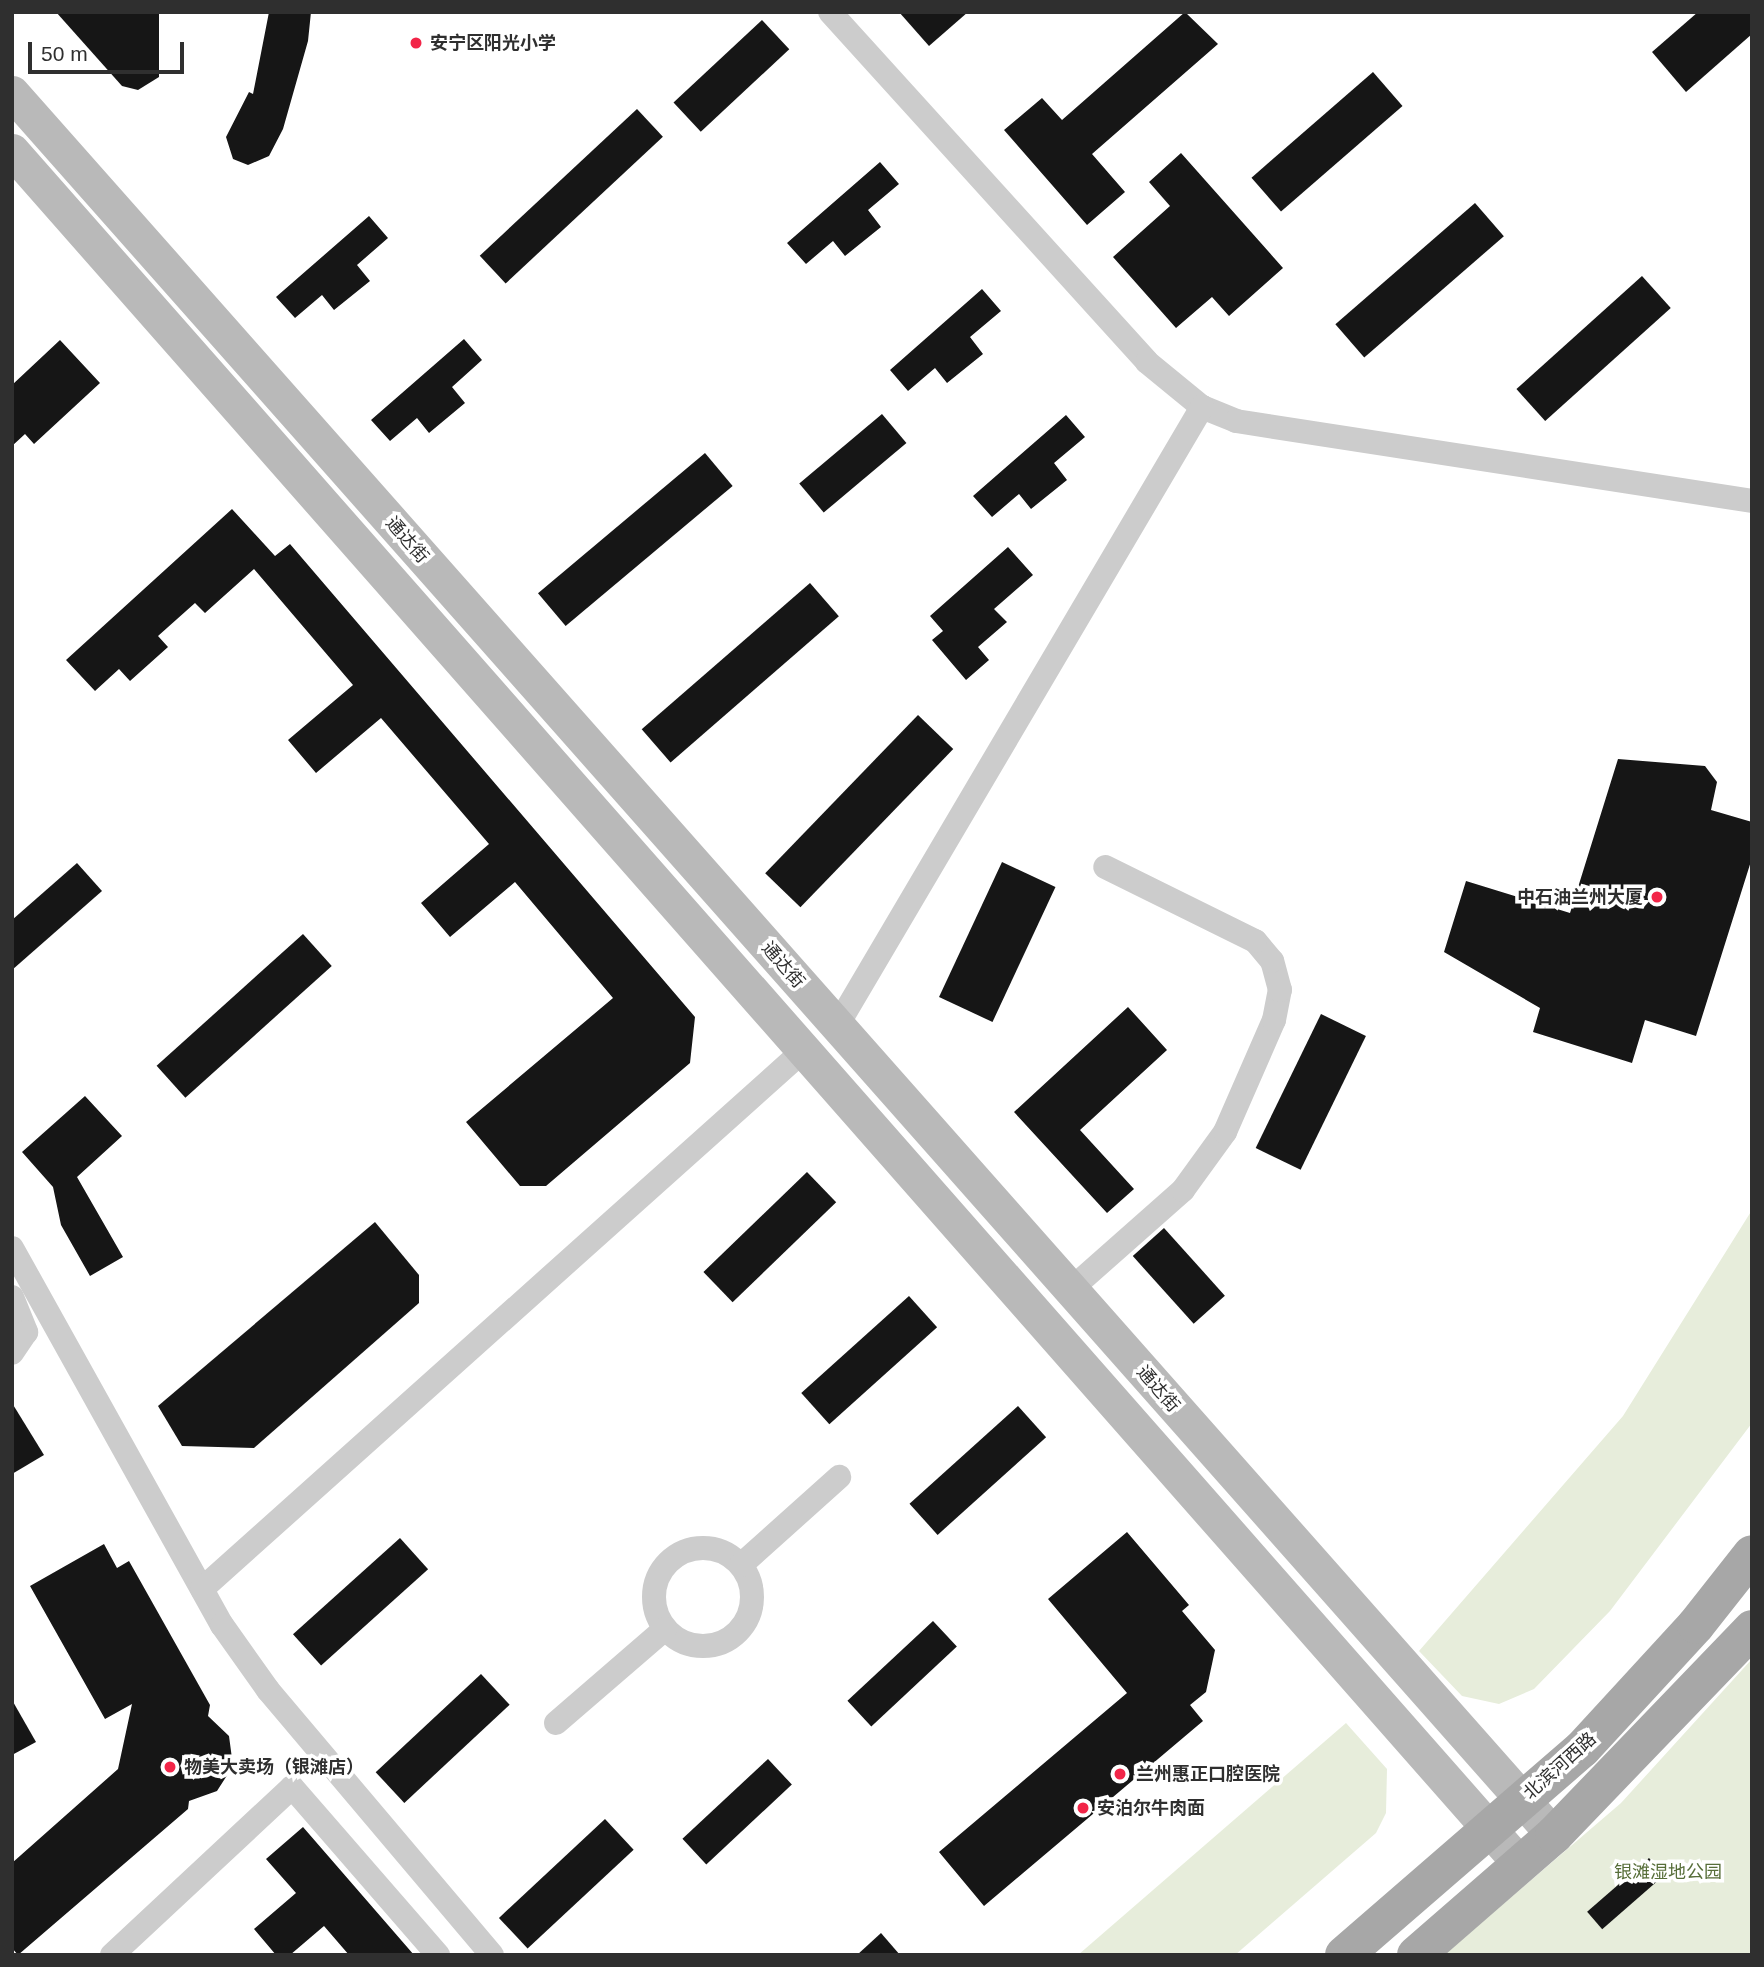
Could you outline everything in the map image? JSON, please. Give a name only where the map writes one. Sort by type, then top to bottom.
[{"type":"main road","name":"通达街","points":[[12,93],[1520,1802],[1553,1835]]},
{"type":"main road","points":[[12,150],[1520,1864]]},
{"type":"main road","name":"北滨河西路","points":[[1344,1955],[1582,1749],[1696,1625],[1752,1554]]},
{"type":"main road","points":[[1433,1949],[1553,1835],[1752,1629]]},
{"type":"street","points":[[830,12],[1147,362],[1202,407],[1236,421],[1752,501]]},
{"type":"street","points":[[837,1026],[1202,407]]},
{"type":"street","points":[[1070,1290],[1183,1190],[1225,1132],[1274,1020],[1280,990],[1272,961],[1255,941],[1105,867]]},
{"type":"street","points":[[202,1589],[804,1050]]},
{"type":"street","points":[[12,1248],[202,1589],[268,1690],[492,1955]]},
{"type":"street","points":[[12,1297],[26,1332],[12,1353]]},
{"type":"street","points":[[741,1565],[839,1477]]},
{"type":"street","points":[[707,1548],[741,1565],[752,1601],[734,1635],[698,1646],[665,1629],[653,1593],[671,1559],[707,1548]]},
{"type":"street","points":[[556,1724],[665,1629]]},
{"type":"street","points":[[112,1955],[292,1787],[438,1955]]},
{"type":"green space","points":[[1752,1210],[1752,1423],[1610,1611],[1534,1689],[1499,1704],[1462,1696],[1419,1651],[1623,1416]]},
{"type":"green space","name":"银滩湿地公园","points":[[1752,1659],[1752,1955],[1444,1955],[1621,1803]]},
{"type":"green space","points":[[1346,1723],[1387,1769],[1386,1813],[1376,1833],[1235,1955],[1078,1955]]},
{"type":"building","points":[[56,12],[159,12],[159,77],[138,90],[122,86]]},
{"type":"building","points":[[269,12],[311,12],[308,41],[283,129],[269,156],[248,165],[233,159],[226,137],[249,92],[253,94]]},
{"type":"building","points":[[899,12],[968,12],[929,46]]},
{"type":"building","points":[[1185,12],[1218,44],[1092,154],[1125,192],[1087,225],[1004,130],[1042,98],[1062,120]]},
{"type":"building","points":[[1698,12],[1752,12],[1752,34],[1686,92],[1652,52]]},
{"type":"building","points":[[762,20],[789,49],[701,132],[674,103]]},
{"type":"building","points":[[1373,72],[1403,106],[1281,212],[1251,178]]},
{"type":"building","points":[[637,109],[663,137],[506,283],[480,256]]},
{"type":"building","points":[[1181,153],[1283,268],[1229,316],[1212,297],[1176,328],[1113,257],[1170,206],[1149,182]]},
{"type":"building","points":[[880,162],[899,184],[868,210],[881,227],[845,256],[833,241],[806,264],[787,243]]},
{"type":"building","points":[[1475,203],[1504,236],[1364,358],[1335,324]]},
{"type":"building","points":[[369,216],[388,238],[357,265],[370,281],[334,310],[322,295],[295,318],[276,297]]},
{"type":"building","points":[[1642,276],[1671,308],[1545,421],[1516,389]]},
{"type":"building","points":[[982,289],[1001,311],[970,337],[983,354],[947,383],[935,368],[908,391],[890,370]]},
{"type":"building","points":[[464,339],[482,360],[452,387],[465,403],[429,433],[417,418],[390,441],[371,420]]},
{"type":"building","points":[[60,340],[100,383],[34,444],[25,434],[12,446],[12,385]]},
{"type":"building","points":[[882,414],[906,443],[824,513],[799,483]]},
{"type":"building","points":[[1066,415],[1085,437],[1054,463],[1067,480],[1031,509],[1019,494],[992,517],[973,496]]},
{"type":"building","points":[[705,453],[733,486],[566,626],[538,593]]},
{"type":"building","points":[[232,509],[275,556],[290,544],[695,1017],[690,1063],[546,1186],[520,1186],[466,1122],[613,998],[515,882],[450,937],[421,903],[489,844],[381,718],[316,773],[288,740],[353,685],[254,569],[205,613],[195,603],[158,636],[168,647],[130,681],[119,669],[95,691],[66,660]]},
{"type":"building","points":[[1008,547],[1033,575],[994,609],[1007,622],[978,647],[989,660],[966,680],[932,640],[943,631],[930,616]]},
{"type":"building","points":[[810,583],[839,616],[671,763],[642,729]]},
{"type":"building","points":[[918,715],[953,749],[800,907],[765,873]]},
{"type":"building","name":"中石油兰州大厦","points":[[1618,759],[1705,766],[1717,782],[1711,810],[1752,822],[1752,858],[1696,1036],[1645,1020],[1632,1063],[1533,1032],[1540,1008],[1444,952],[1466,881],[1570,913]]},
{"type":"building","points":[[1002,862],[1055,887],[993,1022],[939,997]]},
{"type":"building","points":[[77,863],[102,891],[12,970],[12,920]]},
{"type":"building","points":[[303,934],[332,966],[185,1098],[157,1066]]},
{"type":"building","points":[[1128,1007],[1167,1050],[1080,1130],[1134,1189],[1107,1213],[1014,1112]]},
{"type":"building","points":[[1321,1014],[1366,1036],[1301,1170],[1256,1148]]},
{"type":"building","points":[[85,1096],[122,1136],[77,1177],[123,1257],[90,1276],[61,1225],[53,1187],[22,1152]]},
{"type":"building","points":[[807,1172],[836,1202],[733,1302],[703,1272]]},
{"type":"building","points":[[375,1222],[419,1275],[419,1303],[254,1448],[182,1446],[158,1406]]},
{"type":"building","points":[[1164,1228],[1225,1296],[1194,1324],[1133,1256]]},
{"type":"building","points":[[909,1296],[937,1327],[829,1424],[801,1393]]},
{"type":"building","points":[[12,1403],[44,1455],[12,1474]]},
{"type":"building","points":[[1018,1406],[1046,1437],[938,1535],[910,1504]]},
{"type":"building","points":[[1127,1532],[1189,1605],[1182,1611],[1215,1650],[1206,1692],[1190,1705],[1203,1721],[984,1906],[939,1852],[1127,1693],[1048,1599]]},
{"type":"building","points":[[400,1538],[428,1569],[321,1666],[293,1634]]},
{"type":"building","points":[[104,1544],[117,1568],[129,1561],[210,1705],[208,1716],[229,1736],[233,1766],[217,1791],[189,1801],[188,1809],[18,1955],[12,1948],[12,1863],[118,1769],[132,1704],[105,1719],[30,1586]]},
{"type":"building","points":[[933,1621],[957,1647],[871,1726],[847,1701]]},
{"type":"building","points":[[481,1674],[510,1705],[404,1803],[376,1772]]},
{"type":"building","points":[[12,1700],[36,1742],[12,1755]]},
{"type":"building","points":[[768,1759],[792,1785],[706,1864],[682,1839]]},
{"type":"building","points":[[605,1819],[634,1850],[528,1949],[499,1918]]},
{"type":"building","points":[[303,1827],[414,1955],[349,1955],[324,1926],[290,1955],[276,1955],[254,1929],[296,1893],[266,1859]]},
{"type":"building","points":[[1649,1858],[1664,1875],[1602,1929],[1587,1912]]},
{"type":"building","points":[[881,1933],[900,1955],[857,1955]]},
{"type":"place","name":"安宁区阳光小学","points":[[416,43]]},
{"type":"place","name":"中石油兰州大厦","points":[[1657,897]]},
{"type":"place","name":"物美大卖场（银滩店）","points":[[170,1767]]},
{"type":"place","name":"兰州惠正口腔医院","points":[[1120,1774]]},
{"type":"place","name":"安泊尔牛肉面","points":[[1083,1808]]}]
